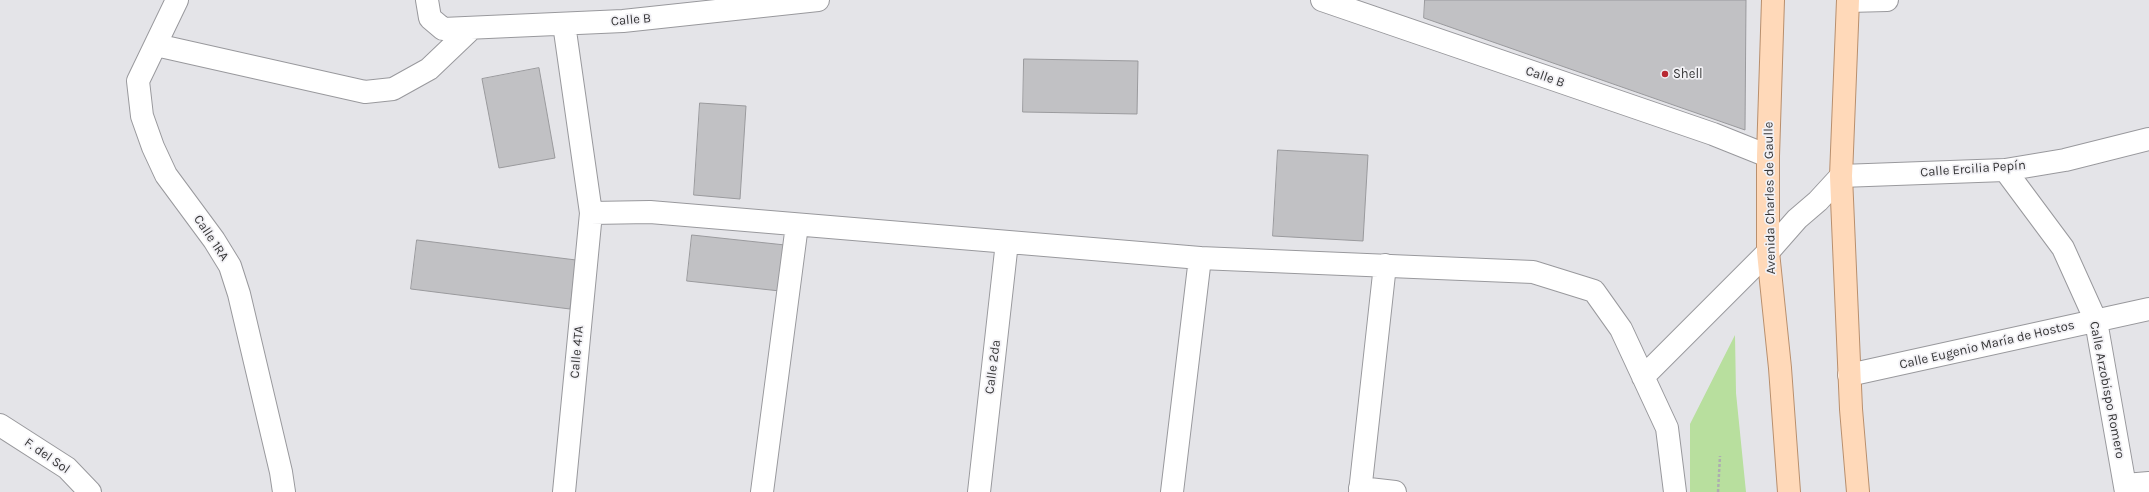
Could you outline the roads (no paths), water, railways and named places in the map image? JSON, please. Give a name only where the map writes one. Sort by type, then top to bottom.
[{"type":"main road","name":"Avenida Charles de Gaulle","points":[[1773,0],[1768,156],[1768,252],[1780,368],[1789,492]]},
{"type":"main road","points":[[1848,0],[1841,176],[1849,375],[1858,492]]},
{"type":"street","name":"Calle 1RA","points":[[177,0],[138,81],[142,116],[153,147],[166,175],[214,240],[230,266],[239,294],[281,472],[284,492]]},
{"type":"street","name":"Calle B","points":[[427,0],[430,18],[443,29],[623,22],[818,0]]},
{"type":"street","name":"Calle B","points":[[1322,0],[1713,134],[1768,156]]},
{"type":"street","points":[[1848,0],[1887,0]]},
{"type":"street","name":"Calle 4TA","points":[[564,24],[591,213],[564,492]]},
{"type":"street","points":[[156,45],[366,92],[393,90],[429,69],[472,28]]},
{"type":"street","name":"Calle Ercilia Pepín","points":[[1841,176],[2005,170],[2065,160],[2149,139]]},
{"type":"street","name":"Calle Arzobispo Romero","points":[[2005,170],[2062,248],[2096,321],[2126,488]]},
{"type":"street","points":[[1643,377],[1768,252],[1797,219],[1818,201],[1841,176]]},
{"type":"street","points":[[591,213],[650,212],[1200,258],[1533,272],[1594,291],[1621,329],[1667,428],[1675,492]]},
{"type":"street","points":[[762,492],[797,225]]},
{"type":"street","name":"Calle 2da","points":[[979,492],[1007,242]]},
{"type":"street","points":[[1172,492],[1200,258]]},
{"type":"street","points":[[1385,265],[1360,490],[1395,492]]},
{"type":"street","name":"Calle Eugenio María de Hostos","points":[[1849,375],[2149,309]]},
{"type":"street","name":"F. del Sol","points":[[0,425],[68,468],[90,492]]},
{"type":"street","points":[[2126,488],[2149,483]]},
{"type":"place","name":"Shell","points":[[1665,74]]}]
